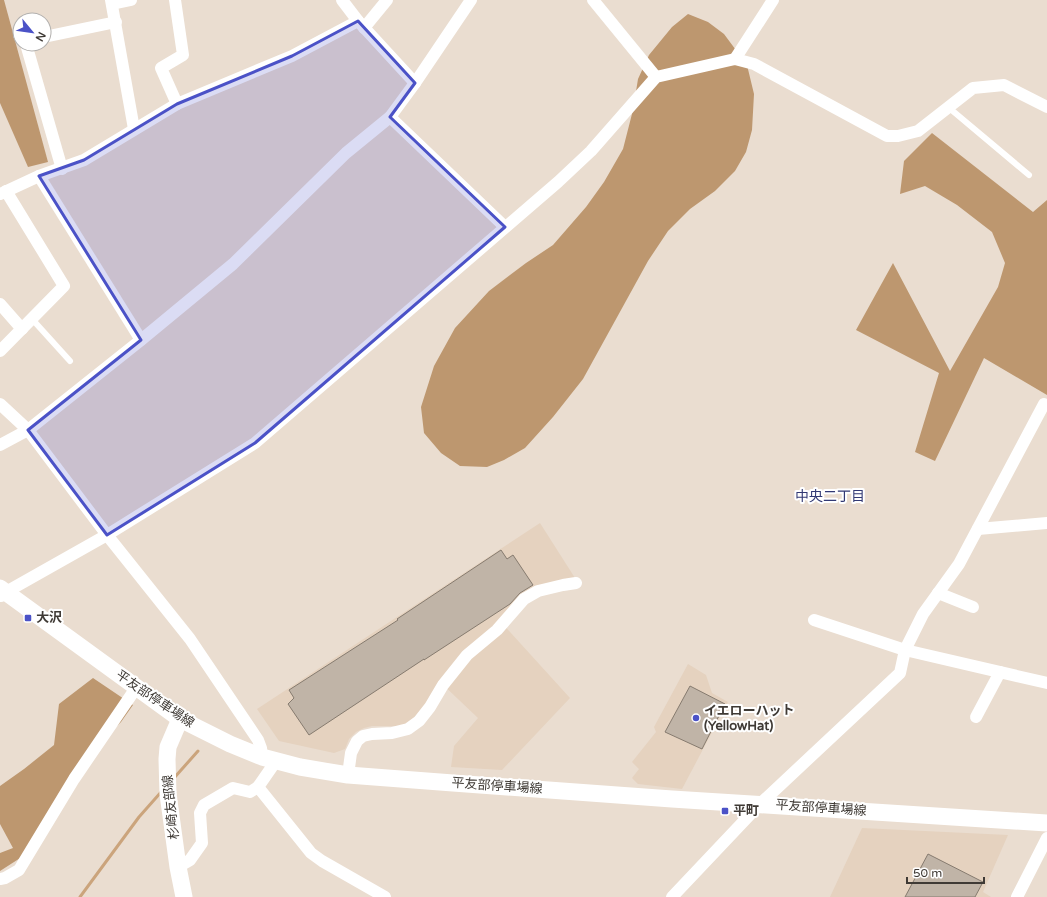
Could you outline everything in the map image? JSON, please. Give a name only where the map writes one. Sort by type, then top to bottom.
[{"type":"main road","name":"平友部停車場線","points":[[2,592],[180,719],[215,738],[269,759],[300,767],[348,775],[664,799],[1047,823]]},
{"type":"main road","name":"杉崎友部線","points":[[180,719],[168,748],[167,759],[168,794],[178,867],[184,897]]},
{"type":"street","points":[[131,0],[112,2],[134,129]]},
{"type":"street","points":[[175,0],[183,55],[161,68],[177,104]]},
{"type":"street","points":[[342,0],[361,24],[415,83]]},
{"type":"street","points":[[0,351],[64,286],[3,193],[39,176],[84,160],[177,104],[292,56],[361,24],[387,0]]},
{"type":"street","points":[[0,445],[28,430],[233,264],[346,152],[390,117],[415,83],[471,0]]},
{"type":"street","points":[[593,0],[656,77]]},
{"type":"street","points":[[735,59],[773,0]]},
{"type":"street","points":[[52,35],[116,22]]},
{"type":"street","points":[[28,52],[62,169]]},
{"type":"street","points":[[2,592],[107,535],[255,443],[558,182],[591,151],[656,77],[735,59],[754,64],[887,136],[898,136],[918,131],[972,88],[1004,85],[1047,106]]},
{"type":"street","points":[[390,117],[505,227]]},
{"type":"street","points":[[39,176],[141,340]]},
{"type":"street","points":[[0,304],[22,329]]},
{"type":"street","points":[[0,404],[28,430],[107,535],[190,639],[258,740],[261,748],[269,759],[258,787],[250,792],[233,788],[204,805],[200,813],[202,843],[190,860],[178,867]]},
{"type":"street","points":[[672,897],[760,804],[900,673],[905,650],[923,614],[959,564],[1044,404]]},
{"type":"street","points":[[978,528],[1047,523]]},
{"type":"street","points":[[348,775],[351,753],[357,741],[363,736],[392,733],[408,729],[419,721],[430,708],[443,685],[467,655],[497,630],[524,599],[538,591],[576,583]]},
{"type":"street","points":[[938,593],[973,607]]},
{"type":"street","points":[[814,620],[905,650],[1047,683]]},
{"type":"street","points":[[976,717],[1000,672]]},
{"type":"street","points":[[0,879],[5,878],[19,870],[74,779],[136,688]]},
{"type":"street","points":[[258,787],[311,852],[322,861],[381,896]]},
{"type":"street","points":[[1017,897],[1047,838]]},
{"type":"lane","points":[[948,107],[1029,176]]},
{"type":"lane","points":[[32,319],[70,361]]},
{"type":"highlighted area","points":[[358,21],[415,83],[390,117],[505,227],[255,443],[107,535],[28,430],[141,340],[39,176],[84,160],[177,104],[292,56]]},
{"type":"shaded area","points":[[0,0],[4,0],[12,29],[12,52],[18,52],[48,162],[28,167],[0,103]]},
{"type":"shaded area","points":[[688,14],[708,22],[724,34],[747,65],[754,94],[752,130],[746,152],[735,171],[715,191],[690,209],[668,231],[648,261],[583,379],[553,417],[525,448],[504,460],[487,467],[460,466],[441,453],[424,433],[421,407],[434,366],[455,328],[489,291],[553,245],[586,207],[604,182],[623,149],[633,110],[638,79],[649,55],[672,27]]},
{"type":"shaded area","points":[[932,133],[1033,212],[1047,200],[1047,395],[984,358],[935,461],[915,452],[939,373],[856,330],[893,263],[950,371],[998,287],[1005,263],[992,232],[957,205],[925,186],[900,194],[904,161]]},
{"type":"shaded area","points":[[540,523],[575,578],[538,587],[500,621],[570,698],[502,770],[451,767],[454,746],[478,718],[439,681],[423,708],[416,716],[402,726],[372,726],[364,728],[356,732],[349,739],[345,749],[334,753],[279,741],[257,709]]},
{"type":"shaded area","points":[[688,664],[706,675],[712,693],[728,702],[682,789],[638,784],[632,778],[639,769],[632,762],[656,732],[654,727]]},
{"type":"shaded area","points":[[93,678],[133,705],[121,722],[75,768],[28,853],[0,871],[0,853],[13,848],[0,824],[0,786],[54,745],[59,704]]},
{"type":"shaded area","points":[[862,828],[1008,835],[983,892],[991,897],[830,897]]},
{"type":"building","points":[[501,550],[507,559],[513,555],[533,585],[520,593],[510,604],[309,735],[288,704],[294,698],[289,690],[398,620],[397,619]]},
{"type":"building","name":"イエローハット (YellowHat)","points":[[690,686],[725,704],[702,749],[665,732]]},
{"type":"building","points":[[928,854],[983,882],[975,897],[905,897]]},
{"type":"waterway","points":[[174,778],[198,751]]},
{"type":"waterway","points":[[80,897],[139,817],[162,791]]},
{"type":"place","name":"大沢","points":[[28,618]]},
{"type":"place","name":"イエローハット (YellowHat)","points":[[696,718]]},
{"type":"place","name":"平町","points":[[725,811]]},
{"type":"district","name":"中央二丁目","points":[[830,496]]}]
